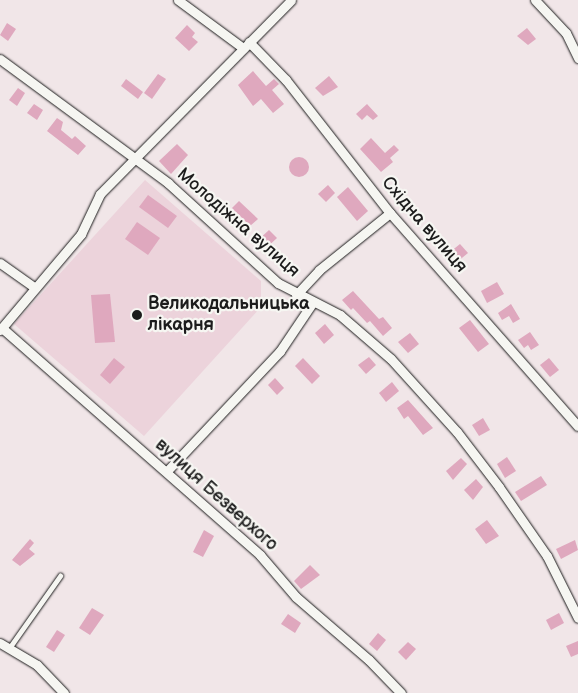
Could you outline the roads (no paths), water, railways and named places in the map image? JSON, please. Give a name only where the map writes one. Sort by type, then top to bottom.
[{"type":"street","name":"Східна вулиця","points":[[178,0],[246,45],[286,80],[390,213],[578,426]]},
{"type":"street","points":[[1,329],[80,234],[96,199],[133,158],[291,0]]},
{"type":"street","points":[[535,0],[561,27],[578,58]]},
{"type":"street","name":"Молодіжна вулиця","points":[[0,59],[168,183],[278,283],[296,295],[340,315],[391,359],[457,432],[541,546],[578,618]]},
{"type":"street","points":[[296,295],[320,270],[390,213]]},
{"type":"street","points":[[0,263],[34,287]]},
{"type":"street","points":[[166,471],[280,351],[313,302]]},
{"type":"street","name":"вулиця Безверхого","points":[[1,329],[260,555],[296,597],[373,664],[401,693]]},
{"type":"street","points":[[0,643],[10,647],[46,672],[64,693]]},
{"type":"lane","points":[[10,647],[60,576]]},
{"type":"place","name":"Великодальницька лікарня","points":[[137,315]]}]
